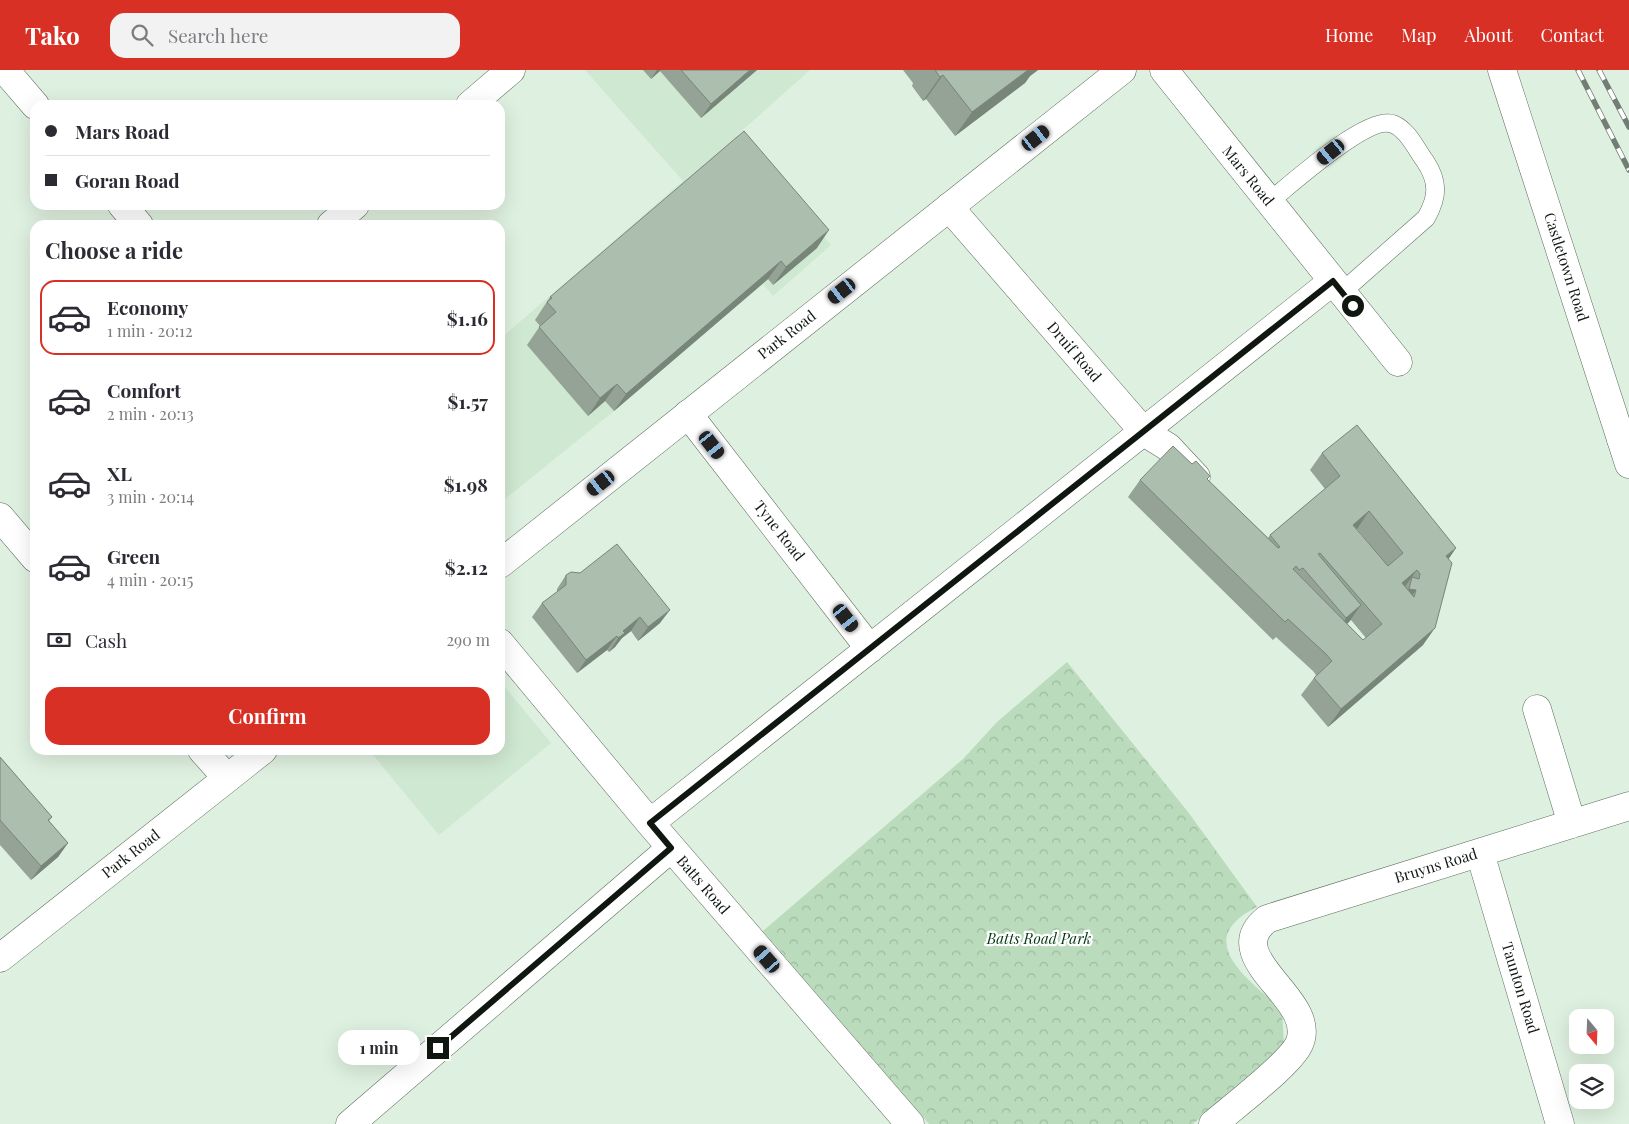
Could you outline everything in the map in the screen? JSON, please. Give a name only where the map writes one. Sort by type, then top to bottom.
[{"type":"street","points":[[476,100],[511,70]]},
{"type":"street","name":"Park Road","points":[[505,560],[1122,70]]},
{"type":"street","name":"Mars Road","points":[[1164,70],[1398,362]]},
{"type":"street","name":"Castletown Road","points":[[1502,70],[1626,447]]},
{"type":"street","points":[[11,72],[31,100]]},
{"type":"street","name":"Druif Road","points":[[949,207],[1144,432],[1168,447],[1207,489]]},
{"type":"street","points":[[126,210],[135,220]]},
{"type":"street","points":[[337,220],[348,210]]},
{"type":"street","points":[[650,823],[1144,432],[1338,287]]},
{"type":"street","name":"Tyne Road","points":[[688,414],[870,649]]},
{"type":"street","points":[[0,517],[30,552]]},
{"type":"street","name":"Batts Road","points":[[505,649],[671,848],[910,1124]]},
{"type":"street","points":[[1537,710],[1572,824]]},
{"type":"street","points":[[206,755],[227,778]]},
{"type":"street","name":"Park Road","points":[[0,958],[257,755]]},
{"type":"street","name":"Bruyns Road","points":[[1213,1124],[1285,1061],[1299,1045],[1302,1035],[1302,1024],[1298,1014],[1258,960],[1253,938],[1260,925],[1275,915],[1629,806]]},
{"type":"street","points":[[350,1124],[671,848]]},
{"type":"street","name":"Taunton Road","points":[[1480,853],[1560,1124]]},
{"type":"lane","points":[[1269,202],[1347,139],[1376,124],[1392,123],[1405,131],[1430,168],[1437,190],[1434,204],[1426,218],[1338,287]]},
{"type":"shaded area","points":[[585,70],[810,70],[737,135],[831,245],[773,296],[763,284],[614,411],[505,499],[505,335],[683,181]]},
{"type":"shaded area","points":[[505,687],[551,743],[439,835],[373,755],[505,755]]},
{"type":"green space","name":"Batts Road Park","points":[[1067,662],[1188,812],[1257,907],[1237,920],[1228,933],[1227,946],[1232,960],[1242,973],[1282,1010],[1284,1045],[1193,1124],[929,1124],[763,931],[963,759],[997,722]]},
{"type":"building","points":[[681,70],[750,70],[711,104]]},
{"type":"building","points":[[935,70],[1028,70],[972,112],[943,75],[940,77]]},
{"type":"building","points":[[744,131],[829,230],[786,267],[781,261],[626,394],[617,384],[600,398],[539,327],[556,312],[547,302],[552,298],[550,297]]},
{"type":"building","points":[[1357,425],[1456,548],[1446,556],[1452,563],[1435,628],[1341,709],[1314,678],[1332,661],[1326,654],[1288,619],[1285,622],[1140,480],[1173,446],[1192,464],[1196,461],[1210,476],[1207,479],[1278,548],[1280,547],[1270,535],[1340,476],[1322,453]],"holes":[[[1369,511],[1403,553],[1388,566],[1353,525]],[[1320,553],[1382,624],[1363,640],[1293,569],[1296,566],[1299,570],[1303,568],[1346,618],[1361,605],[1318,554]],[[1417,570],[1420,574],[1419,579],[1412,577],[1409,589],[1416,590],[1414,597],[1402,583]]]},
{"type":"building","points":[[617,544],[670,610],[648,627],[640,617],[623,631],[625,633],[618,638],[617,636],[586,660],[542,603],[566,585],[566,575],[571,572],[580,573]]},
{"type":"building","points":[[0,757],[52,817],[48,820],[68,843],[41,866],[0,820]]},
{"type":"railway","points":[[1578,70],[1629,170]]},
{"type":"railway","points":[[1599,70],[1629,127]]},
{"type":"route","points":[[438,1048],[671,848],[650,823],[1333,281],[1353,306]]}]
